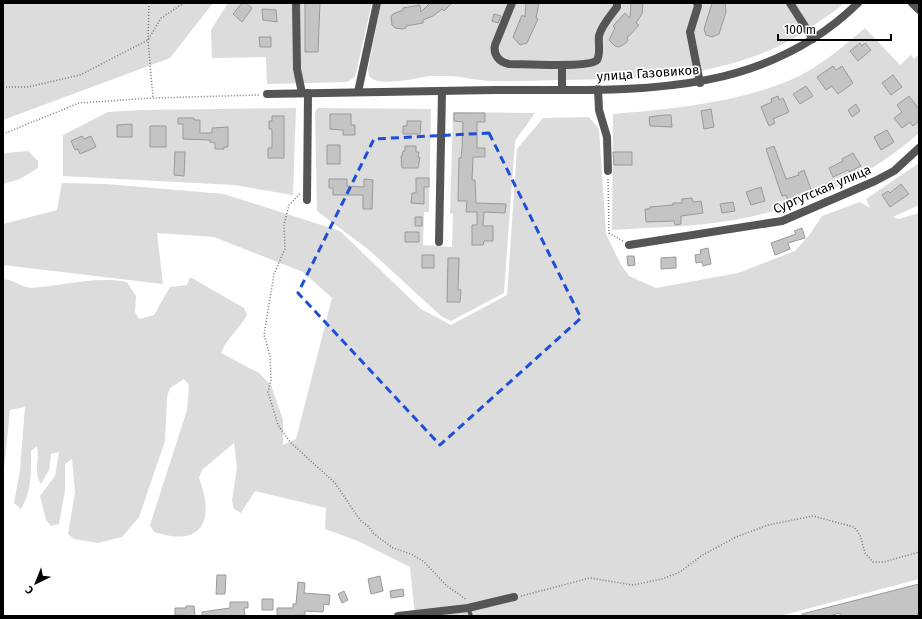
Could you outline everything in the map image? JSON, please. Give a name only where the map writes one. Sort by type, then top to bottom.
[{"type":"street","points":[[296,3],[297,69],[305,93],[307,200]]},
{"type":"street","points":[[358,92],[377,3]]},
{"type":"street","points":[[512,3],[495,44],[494,52],[497,58],[502,62],[509,64],[591,64],[596,61],[598,57],[599,34],[617,7],[617,3]]},
{"type":"street","points":[[697,3],[698,6],[690,32],[700,83]]},
{"type":"street","points":[[790,3],[813,39]]},
{"type":"street","name":"улица Газовиков","points":[[267,94],[562,90],[666,87],[700,83],[734,75],[766,64],[813,39],[848,13],[858,3]]},
{"type":"street","points":[[912,3],[919,10]]},
{"type":"street","points":[[562,64],[562,90]]},
{"type":"street","points":[[598,89],[599,110],[607,137],[608,171]]},
{"type":"street","points":[[438,242],[442,91]]},
{"type":"street","name":"Сургутская улица","points":[[629,245],[782,221],[875,181],[894,171],[919,148]]},
{"type":"street","points":[[398,616],[468,608],[514,597]]},
{"type":"lane","points":[[468,608],[471,616]]},
{"type":"path","points":[[149,3],[148,40],[153,98]]},
{"type":"path","points":[[3,87],[28,87],[80,75],[148,40],[161,18],[184,3]]},
{"type":"path","points":[[3,134],[79,103],[153,98],[267,94]]},
{"type":"path","points":[[608,171],[609,233],[629,245]]},
{"type":"path","points":[[307,186],[289,205],[284,225],[285,248],[274,274],[264,335],[270,356],[271,380],[268,392],[278,425],[290,442],[335,483],[360,520],[369,527],[374,534],[393,548],[411,554],[423,561],[447,586],[467,599],[468,608]]},
{"type":"path","points":[[514,597],[590,578],[633,585],[662,579],[680,572],[701,556],[736,537],[768,525],[813,516],[854,527],[860,535],[865,553],[873,562],[884,562],[919,552]]},
{"type":"highlighted area","points":[[489,133],[581,318],[440,445],[298,293],[374,139]]},
{"type":"shaded area","points":[[3,3],[213,3],[170,58],[3,120]]},
{"type":"shaded area","points":[[228,3],[372,3],[355,77],[347,82],[267,84],[266,57],[212,58],[211,30]]},
{"type":"shaded area","points":[[381,3],[844,3],[791,40],[760,54],[697,72],[664,76],[596,80],[491,81],[452,76],[430,76],[389,82],[374,80],[369,76],[368,69]]},
{"type":"shaded area","points":[[865,28],[900,65],[911,55],[914,59],[919,54],[919,133],[901,148],[861,175],[839,186],[817,196],[772,211],[715,223],[612,230],[613,114],[714,102],[766,89],[789,81],[810,70]]},
{"type":"shaded area","points":[[296,108],[293,195],[234,185],[63,176],[63,135],[108,112],[142,110]]},
{"type":"shaded area","points":[[318,108],[431,109],[429,212],[424,212],[423,245],[452,247],[453,214],[450,213],[453,112],[535,113],[515,141],[504,293],[451,321],[441,316],[369,250],[317,211],[315,112]]},
{"type":"shaded area","points":[[589,117],[599,129],[606,234],[620,263],[629,276],[656,288],[738,273],[795,251],[810,234],[822,216],[860,202],[870,208],[866,199],[919,163],[919,205],[893,217],[899,219],[919,213],[919,579],[780,616],[415,616],[410,567],[358,541],[325,529],[326,508],[255,491],[241,513],[234,509],[232,501],[237,467],[234,443],[202,470],[199,478],[204,493],[206,506],[205,518],[201,527],[194,533],[184,536],[171,536],[154,532],[150,525],[187,410],[189,385],[184,379],[170,388],[167,397],[165,441],[139,517],[122,537],[98,543],[74,539],[68,534],[75,492],[72,459],[65,464],[65,490],[59,524],[51,526],[46,520],[40,496],[55,476],[59,452],[51,454],[49,470],[41,484],[37,475],[37,446],[31,451],[30,481],[25,502],[21,509],[14,503],[20,470],[25,407],[10,410],[3,479],[3,279],[10,280],[28,288],[103,280],[127,282],[136,296],[135,312],[139,319],[154,315],[170,287],[187,285],[190,277],[244,308],[247,315],[227,342],[221,353],[259,373],[271,385],[283,420],[283,445],[296,439],[332,298],[303,272],[214,237],[157,233],[163,284],[3,265],[3,224],[57,210],[62,183],[106,184],[224,194],[340,231],[421,309],[451,325],[507,295],[517,149],[543,118]]},
{"type":"shaded area","points":[[28,151],[38,161],[38,168],[20,179],[3,184],[3,155],[6,153]]},
{"type":"building","points":[[242,3],[246,3],[252,8],[242,22],[233,14]]},
{"type":"building","points":[[305,3],[320,3],[318,52],[305,52]]},
{"type":"building","points":[[430,3],[452,3],[444,11],[442,9],[433,16],[423,20],[423,23],[406,26],[406,28],[402,29],[395,28],[392,25],[391,17],[393,14],[403,10],[403,8],[420,5],[421,12]]},
{"type":"building","points":[[526,3],[539,3],[536,18],[538,19],[527,43],[520,45],[513,37],[522,15],[525,17]]},
{"type":"building","points":[[631,3],[643,3],[642,14],[636,23],[639,25],[627,38],[628,40],[626,43],[619,47],[615,46],[609,40],[615,28],[613,26],[625,13],[630,18]]},
{"type":"building","points":[[712,3],[725,3],[726,12],[719,34],[712,37],[706,35],[704,29]]},
{"type":"building","points":[[262,9],[276,10],[277,22],[263,20]]},
{"type":"building","points":[[494,14],[501,16],[498,23],[492,21]]},
{"type":"building","points":[[259,37],[271,37],[271,47],[260,47]]},
{"type":"building","points":[[860,43],[862,46],[865,43],[871,50],[858,61],[850,51]]},
{"type":"building","points":[[833,66],[836,70],[842,66],[853,83],[838,94],[832,86],[826,90],[817,77]]},
{"type":"building","points":[[893,75],[902,87],[891,95],[882,83]]},
{"type":"building","points":[[806,86],[813,96],[800,104],[793,94]]},
{"type":"building","points":[[778,96],[779,100],[783,98],[789,112],[773,119],[775,123],[769,126],[761,107],[772,102],[771,99]]},
{"type":"building","points":[[909,96],[919,109],[919,121],[913,126],[910,122],[902,128],[894,118],[902,112],[897,105]]},
{"type":"building","points":[[856,104],[860,111],[852,117],[848,110]]},
{"type":"building","points":[[711,109],[714,127],[704,129],[701,111]]},
{"type":"building","points":[[454,113],[485,113],[485,122],[477,122],[477,148],[485,148],[485,157],[473,157],[472,180],[475,180],[476,203],[506,204],[505,213],[484,212],[483,226],[493,226],[493,241],[484,241],[483,245],[472,245],[472,225],[477,225],[477,212],[466,212],[467,201],[458,201],[459,158],[461,158],[463,122],[454,121]]},
{"type":"building","points":[[330,114],[351,114],[351,125],[355,125],[355,135],[343,135],[343,130],[330,129]]},
{"type":"building","points":[[671,115],[672,127],[650,126],[649,117]]},
{"type":"building","points":[[272,116],[284,116],[284,158],[268,158],[268,148],[272,148],[272,129],[269,129],[269,121],[272,121]]},
{"type":"building","points":[[178,118],[194,118],[194,120],[200,120],[200,133],[212,133],[212,128],[228,127],[228,147],[224,147],[224,149],[215,149],[215,143],[210,142],[210,140],[183,139],[183,124],[178,124]]},
{"type":"building","points":[[407,121],[421,121],[420,134],[403,134],[403,126],[407,126]]},
{"type":"building","points":[[132,124],[132,137],[117,137],[117,125]]},
{"type":"building","points":[[150,126],[166,126],[166,147],[150,147]]},
{"type":"building","points":[[887,130],[894,142],[881,150],[874,137]]},
{"type":"building","points":[[82,136],[84,139],[91,136],[96,147],[80,154],[78,149],[75,150],[71,141]]},
{"type":"building","points":[[327,145],[340,145],[340,164],[327,164]]},
{"type":"building","points":[[405,146],[416,146],[416,152],[419,152],[418,157],[420,157],[418,168],[402,168],[401,156],[403,151],[405,151]]},
{"type":"building","points":[[774,146],[786,179],[799,175],[798,173],[804,170],[813,195],[808,197],[806,194],[788,200],[786,195],[782,196],[766,149]]},
{"type":"building","points":[[175,152],[185,152],[184,176],[174,175]]},
{"type":"building","points":[[613,152],[632,152],[632,165],[614,165]]},
{"type":"building","points":[[853,153],[861,166],[833,177],[829,168],[843,161],[842,159]]},
{"type":"building","points":[[416,178],[429,178],[429,187],[424,187],[424,204],[411,203],[412,193],[416,193]]},
{"type":"building","points":[[329,179],[347,179],[347,186],[364,187],[364,179],[373,180],[372,209],[363,209],[363,195],[333,195],[333,188],[329,188]]},
{"type":"building","points":[[901,184],[909,194],[890,207],[882,195],[888,191],[890,193]]},
{"type":"building","points":[[761,187],[765,201],[751,205],[746,192]]},
{"type":"building","points":[[692,198],[693,202],[701,201],[703,213],[681,216],[681,224],[675,225],[674,221],[646,222],[645,209],[650,209],[650,207],[673,205],[673,203],[682,203],[682,199]]},
{"type":"building","points":[[733,202],[735,211],[722,213],[720,204]]},
{"type":"building","points":[[415,217],[422,217],[422,226],[415,226]]},
{"type":"building","points":[[802,228],[805,238],[788,243],[790,249],[775,255],[771,243],[796,234],[794,231]]},
{"type":"building","points":[[405,232],[419,232],[419,242],[405,242]]},
{"type":"building","points":[[708,248],[711,264],[703,266],[702,262],[696,263],[695,255],[701,254],[700,250]]},
{"type":"building","points":[[422,255],[434,255],[434,268],[422,268]]},
{"type":"building","points":[[627,256],[634,256],[635,265],[628,266]]},
{"type":"building","points":[[676,257],[676,268],[661,269],[661,258]]},
{"type":"building","points":[[448,258],[459,258],[458,290],[461,290],[460,302],[447,302]]},
{"type":"building","points":[[217,575],[226,575],[225,594],[216,594]]},
{"type":"building","points":[[380,576],[383,591],[371,594],[368,579]]},
{"type":"building","points":[[298,582],[305,583],[304,593],[330,595],[329,605],[324,604],[323,612],[305,611],[305,615],[277,616],[277,608],[293,608],[293,604],[296,604]]},
{"type":"building","points":[[919,584],[919,616],[840,616],[840,613],[829,616],[802,616],[802,614]]},
{"type":"building","points":[[403,589],[404,596],[391,598],[390,591]]},
{"type":"building","points":[[344,591],[348,600],[342,603],[338,594]]},
{"type":"building","points":[[262,599],[273,599],[273,610],[262,610]]},
{"type":"building","points":[[230,602],[248,602],[248,608],[244,608],[245,616],[202,616],[202,612],[230,608]]},
{"type":"building","points":[[186,606],[194,606],[195,616],[175,615],[175,608],[186,608]]}]
